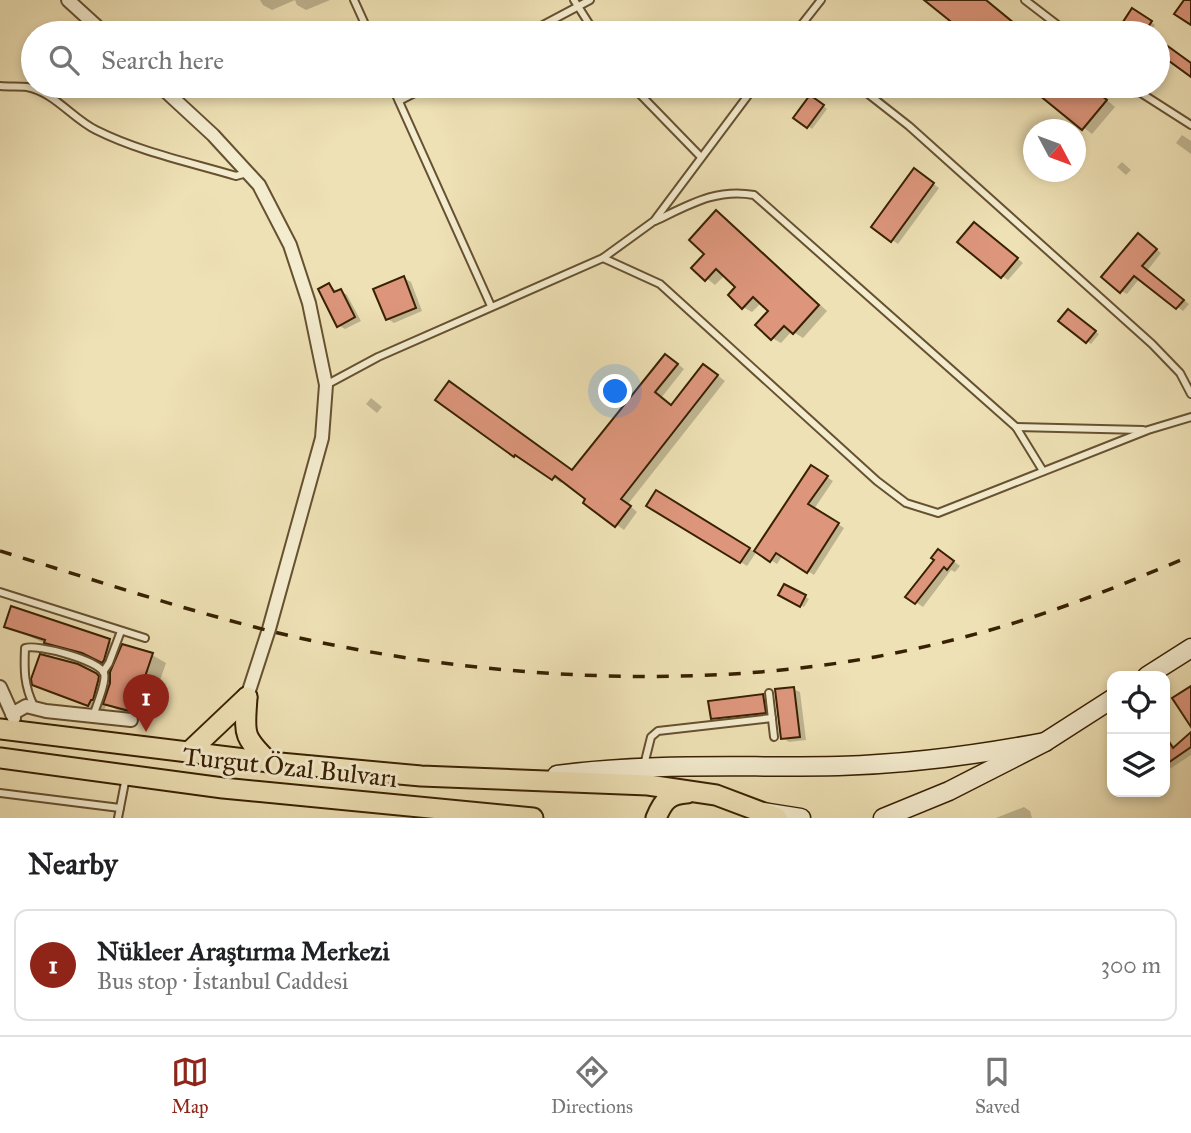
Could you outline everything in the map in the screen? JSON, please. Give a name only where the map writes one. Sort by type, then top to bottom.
[{"type":"main road","points":[[190,751],[247,696]]},
{"type":"main road","points":[[247,696],[245,732],[251,744],[269,762]]},
{"type":"main road","points":[[10,725],[269,762],[421,776],[648,785],[716,795],[769,815]]},
{"type":"main road","name":"Turgut Özal Bulvarı","points":[[0,758],[223,788],[533,818]]},
{"type":"main road","points":[[656,818],[664,801],[671,795],[716,795]]},
{"type":"street","points":[[68,0],[91,21]]},
{"type":"street","points":[[173,98],[213,135],[259,185],[290,245],[309,303],[326,385],[322,438],[269,629],[247,696]]},
{"type":"street","points":[[1155,671],[1191,648]]},
{"type":"street","points":[[0,687],[10,725]]},
{"type":"street","points":[[883,818],[949,791],[1045,742],[1107,702]]},
{"type":"street","points":[[10,725],[26,706],[131,720]]},
{"type":"street","points":[[528,780],[682,765],[854,765],[980,754],[1045,742]]},
{"type":"street","points":[[909,818],[949,791]]},
{"type":"street","points":[[415,806],[443,818]]},
{"type":"street","points":[[769,815],[801,818]]},
{"type":"lane","points":[[354,0],[364,21]]},
{"type":"lane","points":[[548,21],[577,3],[590,0]]},
{"type":"lane","points":[[804,21],[821,0]]},
{"type":"lane","points":[[1025,0],[1052,21]]},
{"type":"lane","points":[[577,3],[588,21]]},
{"type":"lane","points":[[0,86],[21,87]]},
{"type":"lane","points":[[50,98],[68,113],[96,130],[155,153],[236,176],[247,173]]},
{"type":"lane","points":[[398,98],[491,306]]},
{"type":"lane","points":[[399,101],[405,98]]},
{"type":"lane","points":[[644,98],[701,157]]},
{"type":"lane","points":[[654,221],[746,98]]},
{"type":"lane","points":[[873,98],[909,126],[1152,344],[1180,373],[1191,394]]},
{"type":"lane","points":[[1149,98],[1191,125]]},
{"type":"lane","points":[[326,385],[378,357],[603,258],[654,221],[698,200],[733,191],[754,195],[1016,428],[1044,471]]},
{"type":"lane","points":[[603,258],[660,284],[877,481],[906,503],[938,513],[1148,430],[1191,417]]},
{"type":"lane","points":[[1016,428],[1148,430]]},
{"type":"lane","points":[[0,592],[145,638]]},
{"type":"lane","points":[[103,672],[121,631]]},
{"type":"lane","points":[[35,708],[26,690],[24,668],[25,648],[31,646],[64,653],[96,665],[103,672],[104,682],[93,716]]},
{"type":"lane","points":[[769,693],[774,737]]},
{"type":"lane","points":[[644,768],[651,737],[658,731],[772,718]]},
{"type":"lane","points":[[118,818],[126,775]]},
{"type":"lane","points":[[0,793],[120,808]]},
{"type":"building","points":[[924,0],[986,0],[1011,21],[950,21]]},
{"type":"building","points":[[1184,0],[1191,0],[1191,25],[1174,14]]},
{"type":"building","points":[[1132,8],[1152,21],[1124,21]]},
{"type":"building","points":[[1170,48],[1191,63],[1191,77],[1170,62]]},
{"type":"building","points":[[808,98],[814,98],[824,105],[807,128],[793,118]]},
{"type":"building","points":[[1043,98],[1104,98],[1107,100],[1086,125],[1086,119],[1068,119]]},
{"type":"building","points":[[914,168],[934,183],[891,242],[871,227]]},
{"type":"building","points":[[716,210],[819,305],[793,334],[784,326],[771,340],[755,325],[768,311],[753,297],[742,309],[728,295],[735,287],[716,269],[705,281],[691,268],[704,254],[689,240]]},
{"type":"building","points":[[974,222],[1018,258],[1001,278],[957,242]]},
{"type":"building","points":[[1138,233],[1157,249],[1142,266],[1184,300],[1176,309],[1134,276],[1120,293],[1101,277]]},
{"type":"building","points":[[404,276],[416,308],[386,320],[373,289]]},
{"type":"building","points":[[329,283],[334,292],[341,289],[355,317],[337,327],[318,289]]},
{"type":"building","points":[[1068,309],[1096,331],[1086,343],[1058,321]]},
{"type":"building","points":[[665,354],[678,364],[655,392],[671,405],[703,364],[718,375],[621,499],[631,506],[615,527],[583,503],[585,499],[555,476],[552,480],[515,455],[514,457],[435,400],[449,381],[572,470]]},
{"type":"building","points":[[811,465],[828,476],[808,504],[839,523],[807,573],[776,553],[770,562],[754,551]]},
{"type":"building","points":[[656,490],[750,548],[740,563],[646,506]]},
{"type":"building","points":[[938,549],[954,561],[947,570],[944,567],[915,604],[905,597],[934,560],[931,558]]},
{"type":"building","points":[[784,584],[806,595],[800,607],[778,595]]},
{"type":"building","points":[[11,606],[110,639],[104,660],[102,663],[82,653],[44,643],[45,640],[4,627]]},
{"type":"building","points":[[122,644],[153,653],[133,712],[103,704],[110,683],[110,672]]},
{"type":"building","points":[[40,654],[78,664],[99,676],[93,700],[88,706],[32,685],[31,679]]},
{"type":"building","points":[[1191,686],[1191,727],[1172,698]]},
{"type":"building","points":[[794,687],[800,737],[781,739],[775,689]]},
{"type":"building","points":[[763,694],[766,713],[711,719],[708,701]]},
{"type":"building","points":[[1191,732],[1191,747],[1170,762],[1170,743],[1173,748]]},
{"type":"railway","points":[[0,551],[221,618],[365,651],[511,670],[659,676],[804,668],[923,647],[1042,614],[1191,556]]},
{"type":"place","name":"Nükleer Araştırma Merkezi","points":[[146,732]]}]
